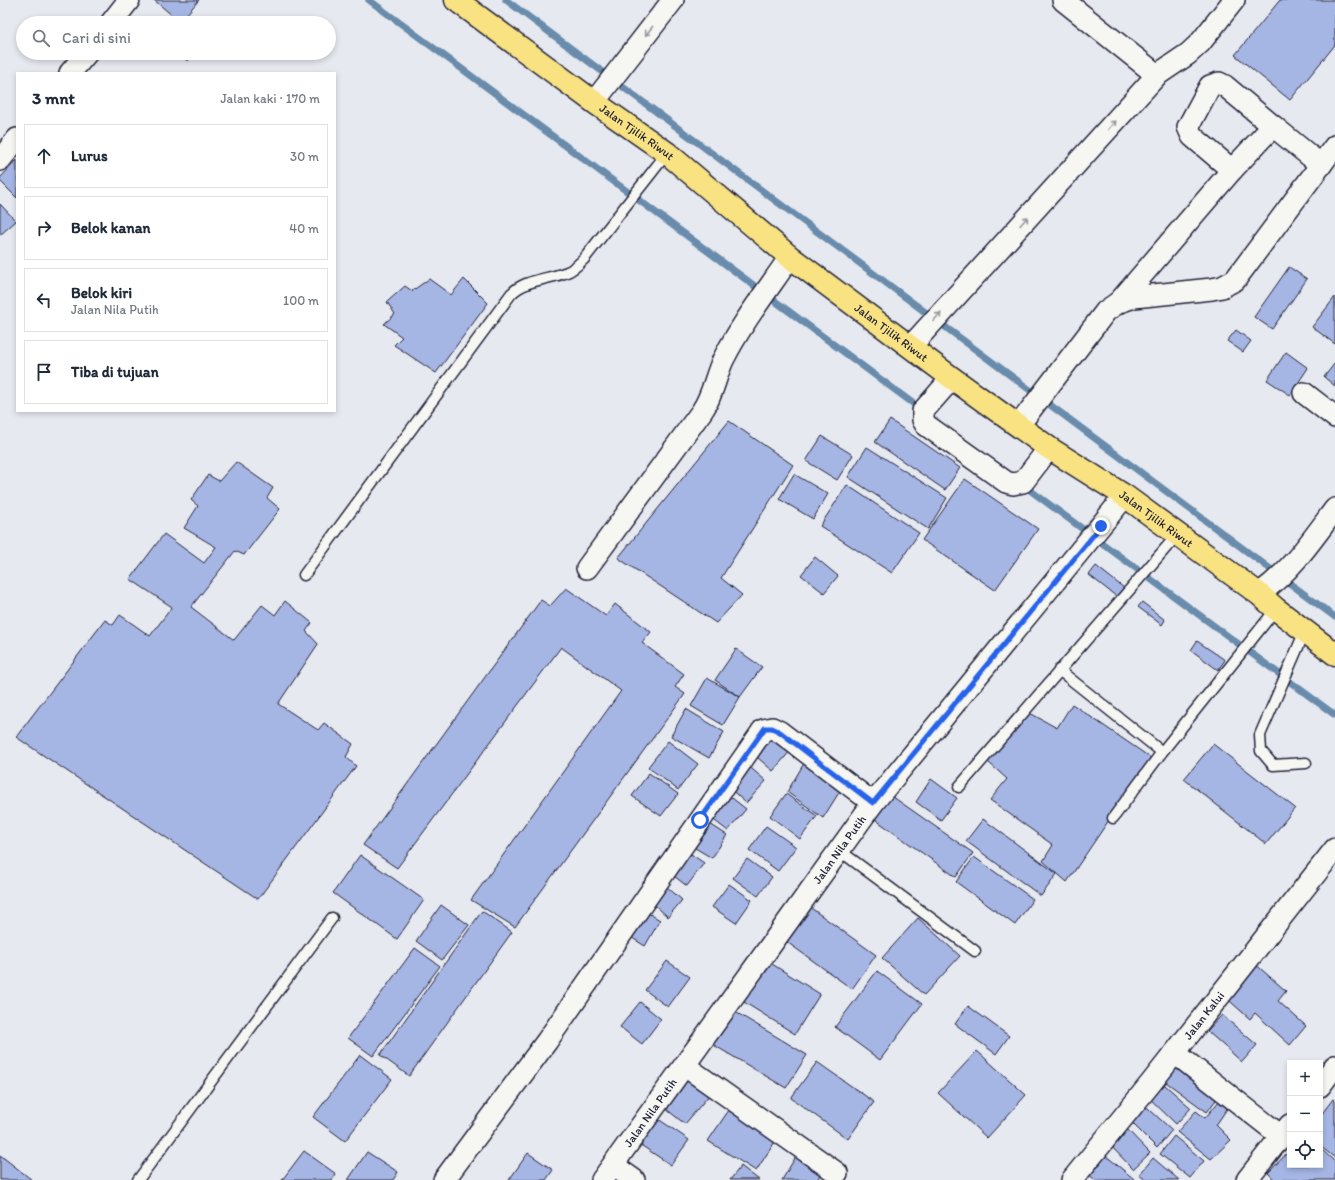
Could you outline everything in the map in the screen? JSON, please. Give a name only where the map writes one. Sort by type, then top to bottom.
[{"type":"highway","name":"Jalan Tjilik Riwut","points":[[456,0],[594,102],[667,153],[790,257],[952,378],[1049,448],[1125,496],[1259,594],[1305,632],[1335,654]]},
{"type":"street","points":[[117,16],[130,0]]},
{"type":"street","points":[[594,102],[673,0]]},
{"type":"street","points":[[1063,0],[1157,75]]},
{"type":"street","points":[[911,346],[1157,75],[1188,54],[1200,43],[1234,0]]},
{"type":"street","points":[[71,72],[81,60]]},
{"type":"street","points":[[1232,170],[1192,136],[1188,130],[1188,127],[1210,86],[1219,83],[1321,165]]},
{"type":"street","points":[[1019,425],[1106,311],[1119,302],[1232,170],[1273,126]]},
{"type":"street","points":[[0,160],[16,140]]},
{"type":"street","points":[[1119,302],[1134,297],[1212,289],[1222,287],[1235,280],[1335,146]]},
{"type":"street","points":[[587,568],[706,406],[718,372],[732,344],[790,257]]},
{"type":"street","points":[[952,378],[923,411],[923,420],[926,425],[1006,482],[1013,484],[1023,482],[1049,448]]},
{"type":"street","points":[[1304,394],[1335,417]]},
{"type":"street","name":"Jalan Nila Putih","points":[[608,1172],[873,803],[1125,496]]},
{"type":"street","points":[[1259,594],[1276,582],[1301,556],[1335,509]]},
{"type":"street","points":[[444,1180],[547,1041],[763,730],[772,728],[780,732],[873,803]]},
{"type":"street","name":"Jalan Kalui","points":[[1072,1180],[1175,1053],[1335,849]]},
{"type":"street","points":[[1175,1053],[1286,1131],[1247,1180]]},
{"type":"street","points":[[684,1066],[837,1174]]},
{"type":"street","points":[[1323,1082],[1335,1066]]},
{"type":"street","points":[[608,1172],[634,1180]]},
{"type":"lane","points":[[304,575],[511,294],[523,285],[568,272],[584,259],[667,153]]},
{"type":"lane","points":[[959,787],[1177,535]]},
{"type":"lane","points":[[1113,818],[1162,752],[1276,609]]},
{"type":"lane","points":[[1305,632],[1260,735],[1260,750],[1274,765],[1306,763]]},
{"type":"lane","points":[[1059,670],[1162,752]]},
{"type":"lane","points":[[839,850],[975,951]]},
{"type":"lane","points":[[138,1180],[332,918]]},
{"type":"building","points":[[154,0],[199,0],[185,16],[173,16]]},
{"type":"building","points":[[1280,0],[1335,0],[1335,45],[1290,100],[1235,55]]},
{"type":"building","points":[[16,161],[16,197],[0,181],[0,178]]},
{"type":"building","points":[[0,204],[16,221],[0,235]]},
{"type":"building","points":[[1289,267],[1307,279],[1272,329],[1254,317]]},
{"type":"building","points":[[429,279],[451,295],[464,279],[488,303],[436,373],[394,345],[402,337],[384,324],[395,314],[387,302],[405,286],[412,291]]},
{"type":"building","points":[[1335,297],[1335,344],[1312,327]]},
{"type":"building","points":[[1236,330],[1251,341],[1243,352],[1227,341]]},
{"type":"building","points":[[1286,352],[1308,368],[1290,395],[1267,380]]},
{"type":"building","points":[[1335,363],[1335,386],[1324,377]]},
{"type":"building","points":[[890,420],[960,468],[945,490],[875,442]]},
{"type":"building","points":[[729,421],[793,465],[721,578],[742,595],[716,623],[618,558]]},
{"type":"building","points":[[822,436],[853,455],[837,480],[806,461]]},
{"type":"building","points":[[867,447],[947,498],[928,529],[848,477]]},
{"type":"building","points":[[236,462],[273,488],[267,498],[280,509],[244,555],[235,551],[191,607],[234,640],[262,605],[275,615],[285,601],[312,623],[306,631],[318,644],[278,704],[318,730],[324,723],[353,744],[346,757],[356,766],[258,899],[16,737],[105,620],[113,625],[120,615],[150,636],[172,607],[130,579],[164,534],[204,563],[216,547],[184,528],[198,506],[191,500],[208,475],[219,481]]},
{"type":"building","points":[[794,474],[828,494],[813,519],[779,499]]},
{"type":"building","points":[[965,479],[1038,529],[995,590],[922,540]]},
{"type":"building","points":[[847,485],[919,533],[892,573],[820,526]]},
{"type":"building","points":[[815,557],[838,576],[824,593],[801,575]]},
{"type":"building","points":[[1096,566],[1124,588],[1117,597],[1089,575]]},
{"type":"building","points":[[566,588],[606,616],[615,604],[651,632],[642,643],[684,674],[675,687],[685,694],[515,927],[471,900],[621,691],[561,647],[397,868],[363,845],[541,600],[550,606]]},
{"type":"building","points":[[1142,602],[1165,620],[1162,625],[1138,607]]},
{"type":"building","points":[[1197,641],[1225,660],[1218,670],[1191,650]]},
{"type":"building","points":[[736,649],[762,667],[740,697],[715,680]]},
{"type":"building","points":[[707,678],[740,697],[723,725],[691,706]]},
{"type":"building","points":[[1072,704],[1151,758],[1067,882],[1043,861],[1053,845],[990,800],[1007,779],[988,762],[1028,712],[1057,728]]},
{"type":"building","points":[[686,709],[724,732],[709,758],[671,736]]},
{"type":"building","points":[[768,729],[792,749],[773,771],[750,751]]},
{"type":"building","points":[[668,741],[698,764],[678,790],[648,767]]},
{"type":"building","points":[[1213,744],[1295,808],[1266,844],[1184,779]]},
{"type":"building","points":[[806,760],[845,783],[823,818],[787,792]]},
{"type":"building","points":[[745,763],[766,781],[746,803],[726,785]]},
{"type":"building","points":[[649,773],[678,794],[661,816],[632,796]]},
{"type":"building","points":[[931,779],[957,798],[941,820],[916,802]]},
{"type":"building","points":[[723,791],[746,809],[728,831],[706,814]]},
{"type":"building","points":[[886,792],[973,853],[956,877],[869,815]]},
{"type":"building","points":[[786,794],[817,816],[800,839],[770,816]]},
{"type":"building","points":[[702,819],[727,835],[712,858],[685,842]]},
{"type":"building","points":[[983,819],[1057,874],[1041,896],[966,841]]},
{"type":"building","points":[[766,826],[796,847],[778,871],[749,850]]},
{"type":"building","points":[[682,848],[704,863],[687,886],[666,870]]},
{"type":"building","points":[[360,855],[424,900],[397,939],[333,893]]},
{"type":"building","points":[[974,857],[1033,899],[1015,925],[956,882]]},
{"type":"building","points":[[747,859],[772,877],[758,896],[733,878]]},
{"type":"building","points":[[659,880],[682,900],[668,917],[647,898]]},
{"type":"building","points":[[729,884],[752,900],[736,923],[712,907]]},
{"type":"building","points":[[804,903],[876,955],[852,989],[780,937]]},
{"type":"building","points":[[441,905],[469,925],[442,960],[416,941]]},
{"type":"building","points":[[641,909],[660,920],[645,946],[626,934]]},
{"type":"building","points":[[482,911],[512,932],[409,1076],[380,1055]]},
{"type":"building","points":[[918,918],[960,956],[924,995],[882,958]]},
{"type":"building","points":[[415,948],[440,966],[373,1056],[348,1038]]},
{"type":"building","points":[[764,959],[820,994],[795,1034],[739,999]]},
{"type":"building","points":[[667,961],[690,977],[668,1007],[645,990]]},
{"type":"building","points":[[1253,962],[1286,991],[1278,1001],[1306,1026],[1290,1045],[1255,1013],[1250,1019],[1223,995]]},
{"type":"building","points":[[877,971],[922,1004],[880,1060],[835,1027]]},
{"type":"building","points":[[640,1002],[661,1019],[642,1044],[620,1027]]},
{"type":"building","points":[[968,1006],[1009,1036],[996,1054],[955,1024]]},
{"type":"building","points":[[732,1010],[807,1055],[786,1088],[712,1044]]},
{"type":"building","points":[[1222,1015],[1257,1045],[1242,1062],[1207,1031]]},
{"type":"building","points":[[977,1051],[1026,1095],[987,1138],[938,1093]]},
{"type":"building","points":[[360,1055],[392,1079],[345,1141],[313,1117]]},
{"type":"building","points":[[1173,1058],[1221,1093],[1207,1112],[1159,1077]]},
{"type":"building","points":[[817,1062],[874,1102],[848,1139],[791,1098]]},
{"type":"building","points":[[686,1074],[710,1094],[685,1124],[661,1105]]},
{"type":"building","points":[[1157,1078],[1191,1108],[1176,1124],[1145,1094]]},
{"type":"building","points":[[1225,1094],[1233,1100],[1216,1125],[1231,1140],[1211,1159],[1177,1132],[1196,1111],[1205,1118]]},
{"type":"building","points":[[1333,1099],[1335,1100],[1335,1158],[1323,1148],[1323,1112]]},
{"type":"building","points":[[1139,1100],[1172,1130],[1157,1148],[1126,1117]]},
{"type":"building","points":[[731,1107],[778,1137],[756,1171],[708,1141]]},
{"type":"building","points":[[651,1114],[689,1140],[671,1165],[633,1140]]},
{"type":"building","points":[[1121,1123],[1150,1153],[1133,1169],[1106,1141]]},
{"type":"building","points":[[1174,1136],[1204,1161],[1190,1178],[1160,1154]]},
{"type":"building","points":[[1099,1150],[1134,1179],[1095,1180],[1083,1169]]},
{"type":"building","points":[[304,1151],[336,1174],[332,1180],[282,1180]]},
{"type":"building","points":[[1323,1151],[1335,1162],[1335,1180],[1275,1180],[1268,1173],[1287,1153],[1287,1168],[1323,1168]]},
{"type":"building","points":[[367,1152],[398,1172],[393,1180],[348,1180]]},
{"type":"building","points":[[528,1153],[553,1170],[546,1180],[509,1180]]},
{"type":"building","points":[[798,1153],[824,1168],[817,1180],[782,1180]]},
{"type":"building","points":[[0,1155],[32,1180],[0,1180]]},
{"type":"building","points":[[1153,1158],[1179,1180],[1146,1180],[1139,1175]]},
{"type":"building","points":[[741,1166],[759,1180],[730,1180]]},
{"type":"waterway","points":[[369,0],[922,410]]},
{"type":"waterway","points":[[506,0],[1335,617]]},
{"type":"waterway","points":[[1023,485],[1335,715]]},
{"type":"route","points":[[700,820],[756,738],[765,728],[772,728],[780,732],[873,803],[1101,526]]}]
